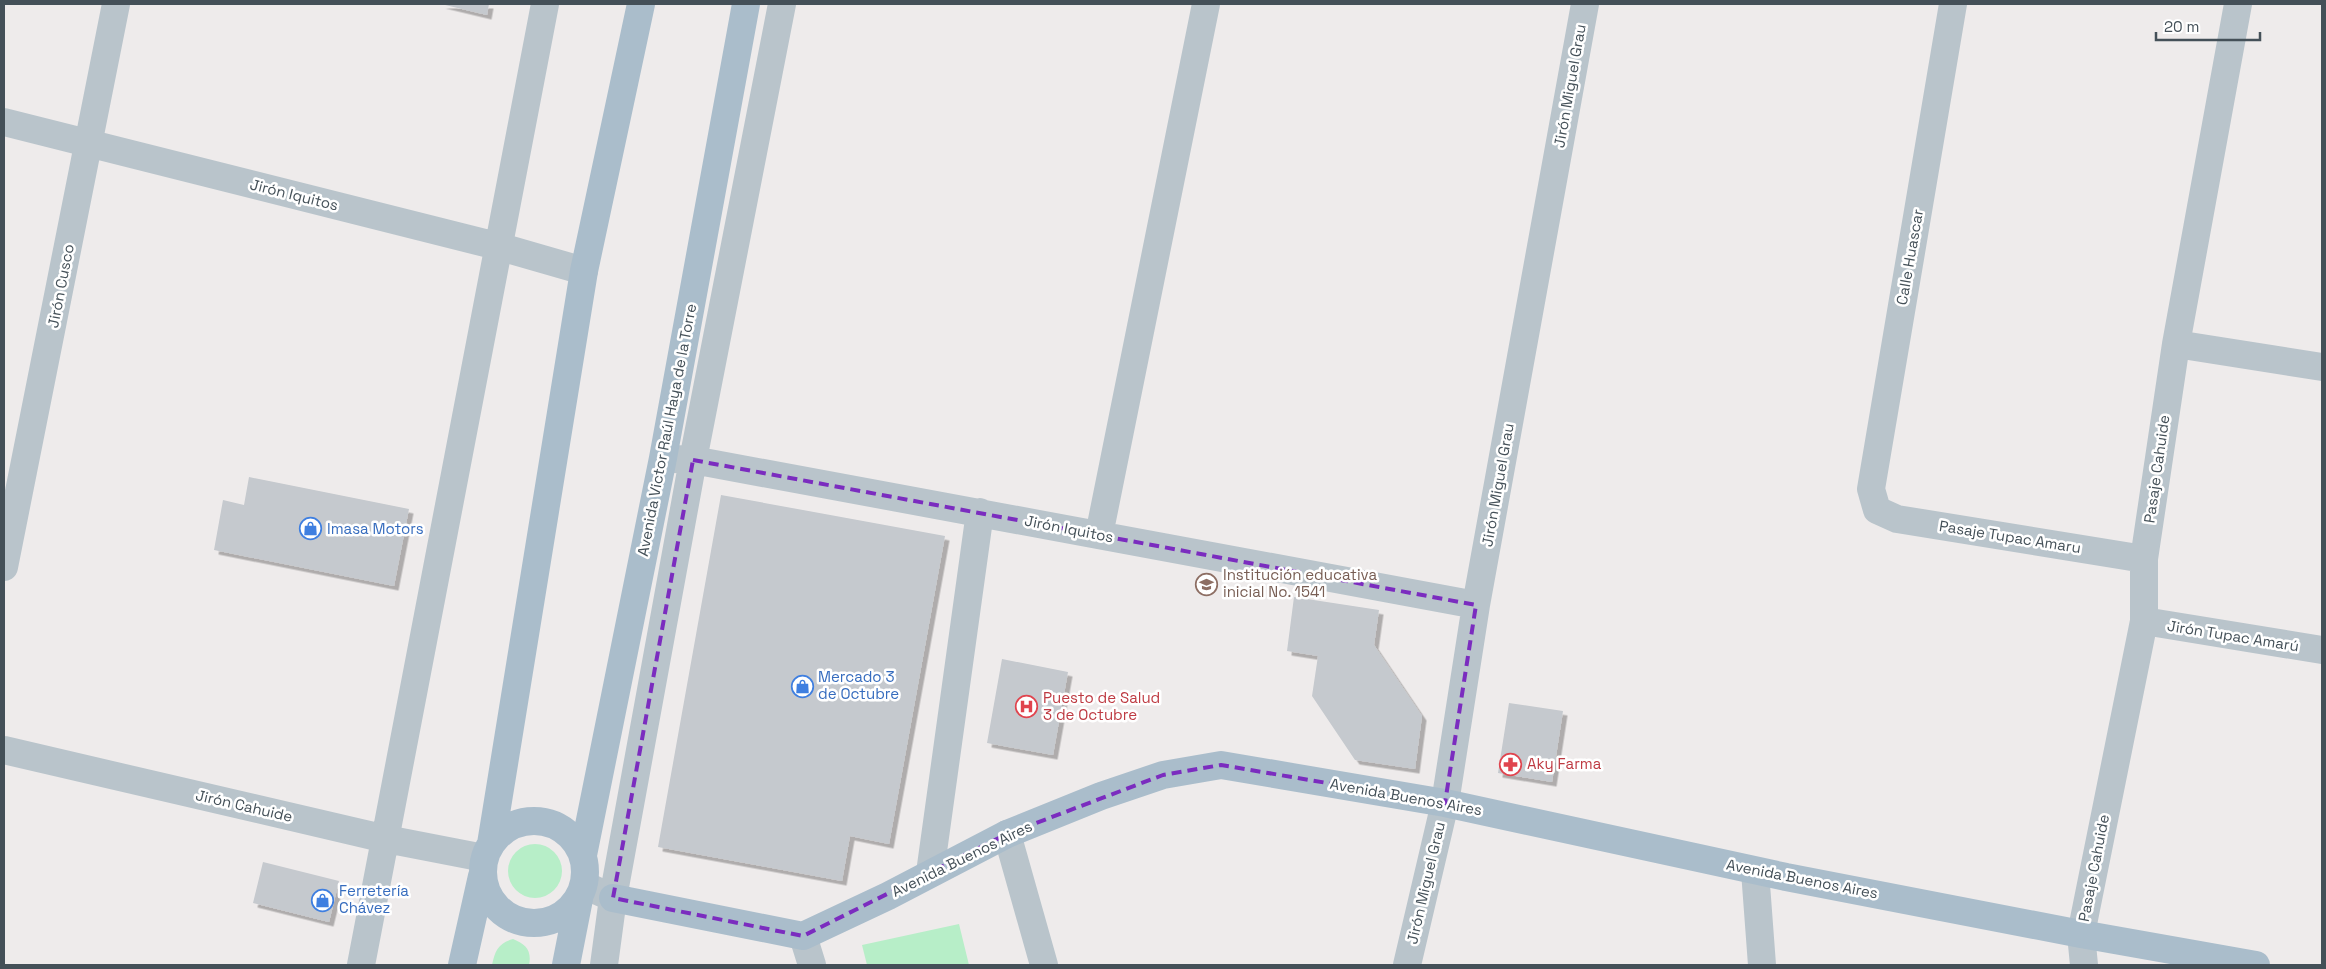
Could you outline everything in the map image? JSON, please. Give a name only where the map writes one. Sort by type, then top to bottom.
[{"type":"main road","points":[[462,965],[486,859],[584,271],[641,4]]},
{"type":"main road","name":"Avenida Victor Raúl Haya de la Torre","points":[[583,855],[663,458],[746,4]]},
{"type":"main road","name":"Avenida Buenos Aires","points":[[803,936],[888,896],[1007,834],[1163,775],[1221,765],[1445,803],[1755,870],[2081,934],[2256,965]]},
{"type":"main road","points":[[566,965],[581,892],[587,874],[583,855],[575,840],[563,829],[548,822],[532,820],[516,823],[502,832],[486,859],[488,894],[498,909],[514,920],[532,924],[550,922],[566,913],[581,892]]},
{"type":"main road","points":[[613,898],[803,936]]},
{"type":"street","name":"Jirón Cusco","points":[[4,567],[90,143],[116,4]]},
{"type":"street","points":[[361,965],[544,4]]},
{"type":"street","points":[[604,965],[613,898],[693,460],[782,4]]},
{"type":"street","points":[[1099,535],[1206,4]]},
{"type":"street","name":"Jirón Miguel Grau","points":[[1407,965],[1445,803],[1476,605],[1585,4]]},
{"type":"street","name":"Calle Huascar","points":[[1877,510],[1871,489],[1953,4]]},
{"type":"street","name":"Pasaje Cahuide","points":[[2084,965],[2081,934],[2144,621],[2144,559],[2176,344],[2238,4]]},
{"type":"street","name":"Jirón Iquitos","points":[[4,122],[497,246],[584,271]]},
{"type":"street","points":[[2176,344],[2322,367]]},
{"type":"street","name":"Jirón Iquitos","points":[[663,458],[693,460],[1476,605]]},
{"type":"street","name":"Pasaje Tupac Amaru","points":[[1877,510],[1897,519],[2144,559]]},
{"type":"street","points":[[930,873],[980,512]]},
{"type":"street","name":"Jirón Tupac Amarú","points":[[2144,621],[2322,650]]},
{"type":"street","name":"Jirón Cahuide","points":[[4,750],[386,839],[486,859]]},
{"type":"street","points":[[1007,834],[1044,965]]},
{"type":"street","points":[[1755,870],[1762,965]]},
{"type":"street","points":[[581,892],[613,898]]},
{"type":"street","points":[[803,936],[812,965]]},
{"type":"highlighted area","points":[[693,460],[1476,605],[1445,803],[1221,765],[1163,775],[1007,834],[803,936],[613,898]]},
{"type":"green space","points":[[535,844],[545,846],[554,852],[560,861],[562,871],[560,881],[554,890],[545,896],[535,898],[525,896],[516,890],[510,881],[508,871],[510,861],[516,852],[525,846]]},
{"type":"green space","points":[[959,924],[969,965],[867,965],[862,945]]},
{"type":"green space","points":[[513,939],[525,946],[529,952],[529,965],[492,965],[498,948]]},
{"type":"building","points":[[441,4],[489,4],[487,15]]},
{"type":"building","name":"Imasa Motors","points":[[249,477],[409,509],[394,586],[214,550],[223,500],[244,505]]},
{"type":"building","name":"Mercado 3 de Octubre","points":[[721,495],[945,536],[889,844],[850,836],[842,881],[658,847]]},
{"type":"building","points":[[1294,597],[1379,610],[1374,645],[1422,716],[1415,769],[1355,760],[1312,696],[1318,656],[1287,651]]},
{"type":"building","name":"Puesto de Salud 3 de Octubre","points":[[1002,659],[1068,672],[1053,755],[987,743]]},
{"type":"building","points":[[1509,703],[1563,711],[1552,782],[1498,773]]},
{"type":"building","points":[[263,862],[339,881],[329,922],[253,903]]},
{"type":"place","name":"Imasa Motors","points":[[311,529]]},
{"type":"place","name":"Institución educativa inicial No. 1541","points":[[1207,584]]},
{"type":"place","name":"Mercado 3 de Octubre","points":[[802,686]]},
{"type":"place","name":"Puesto de Salud 3 de Octubre","points":[[1027,707]]},
{"type":"place","name":"Aky Farma","points":[[1511,764]]},
{"type":"place","name":"Ferretería Chávez","points":[[323,900]]}]
